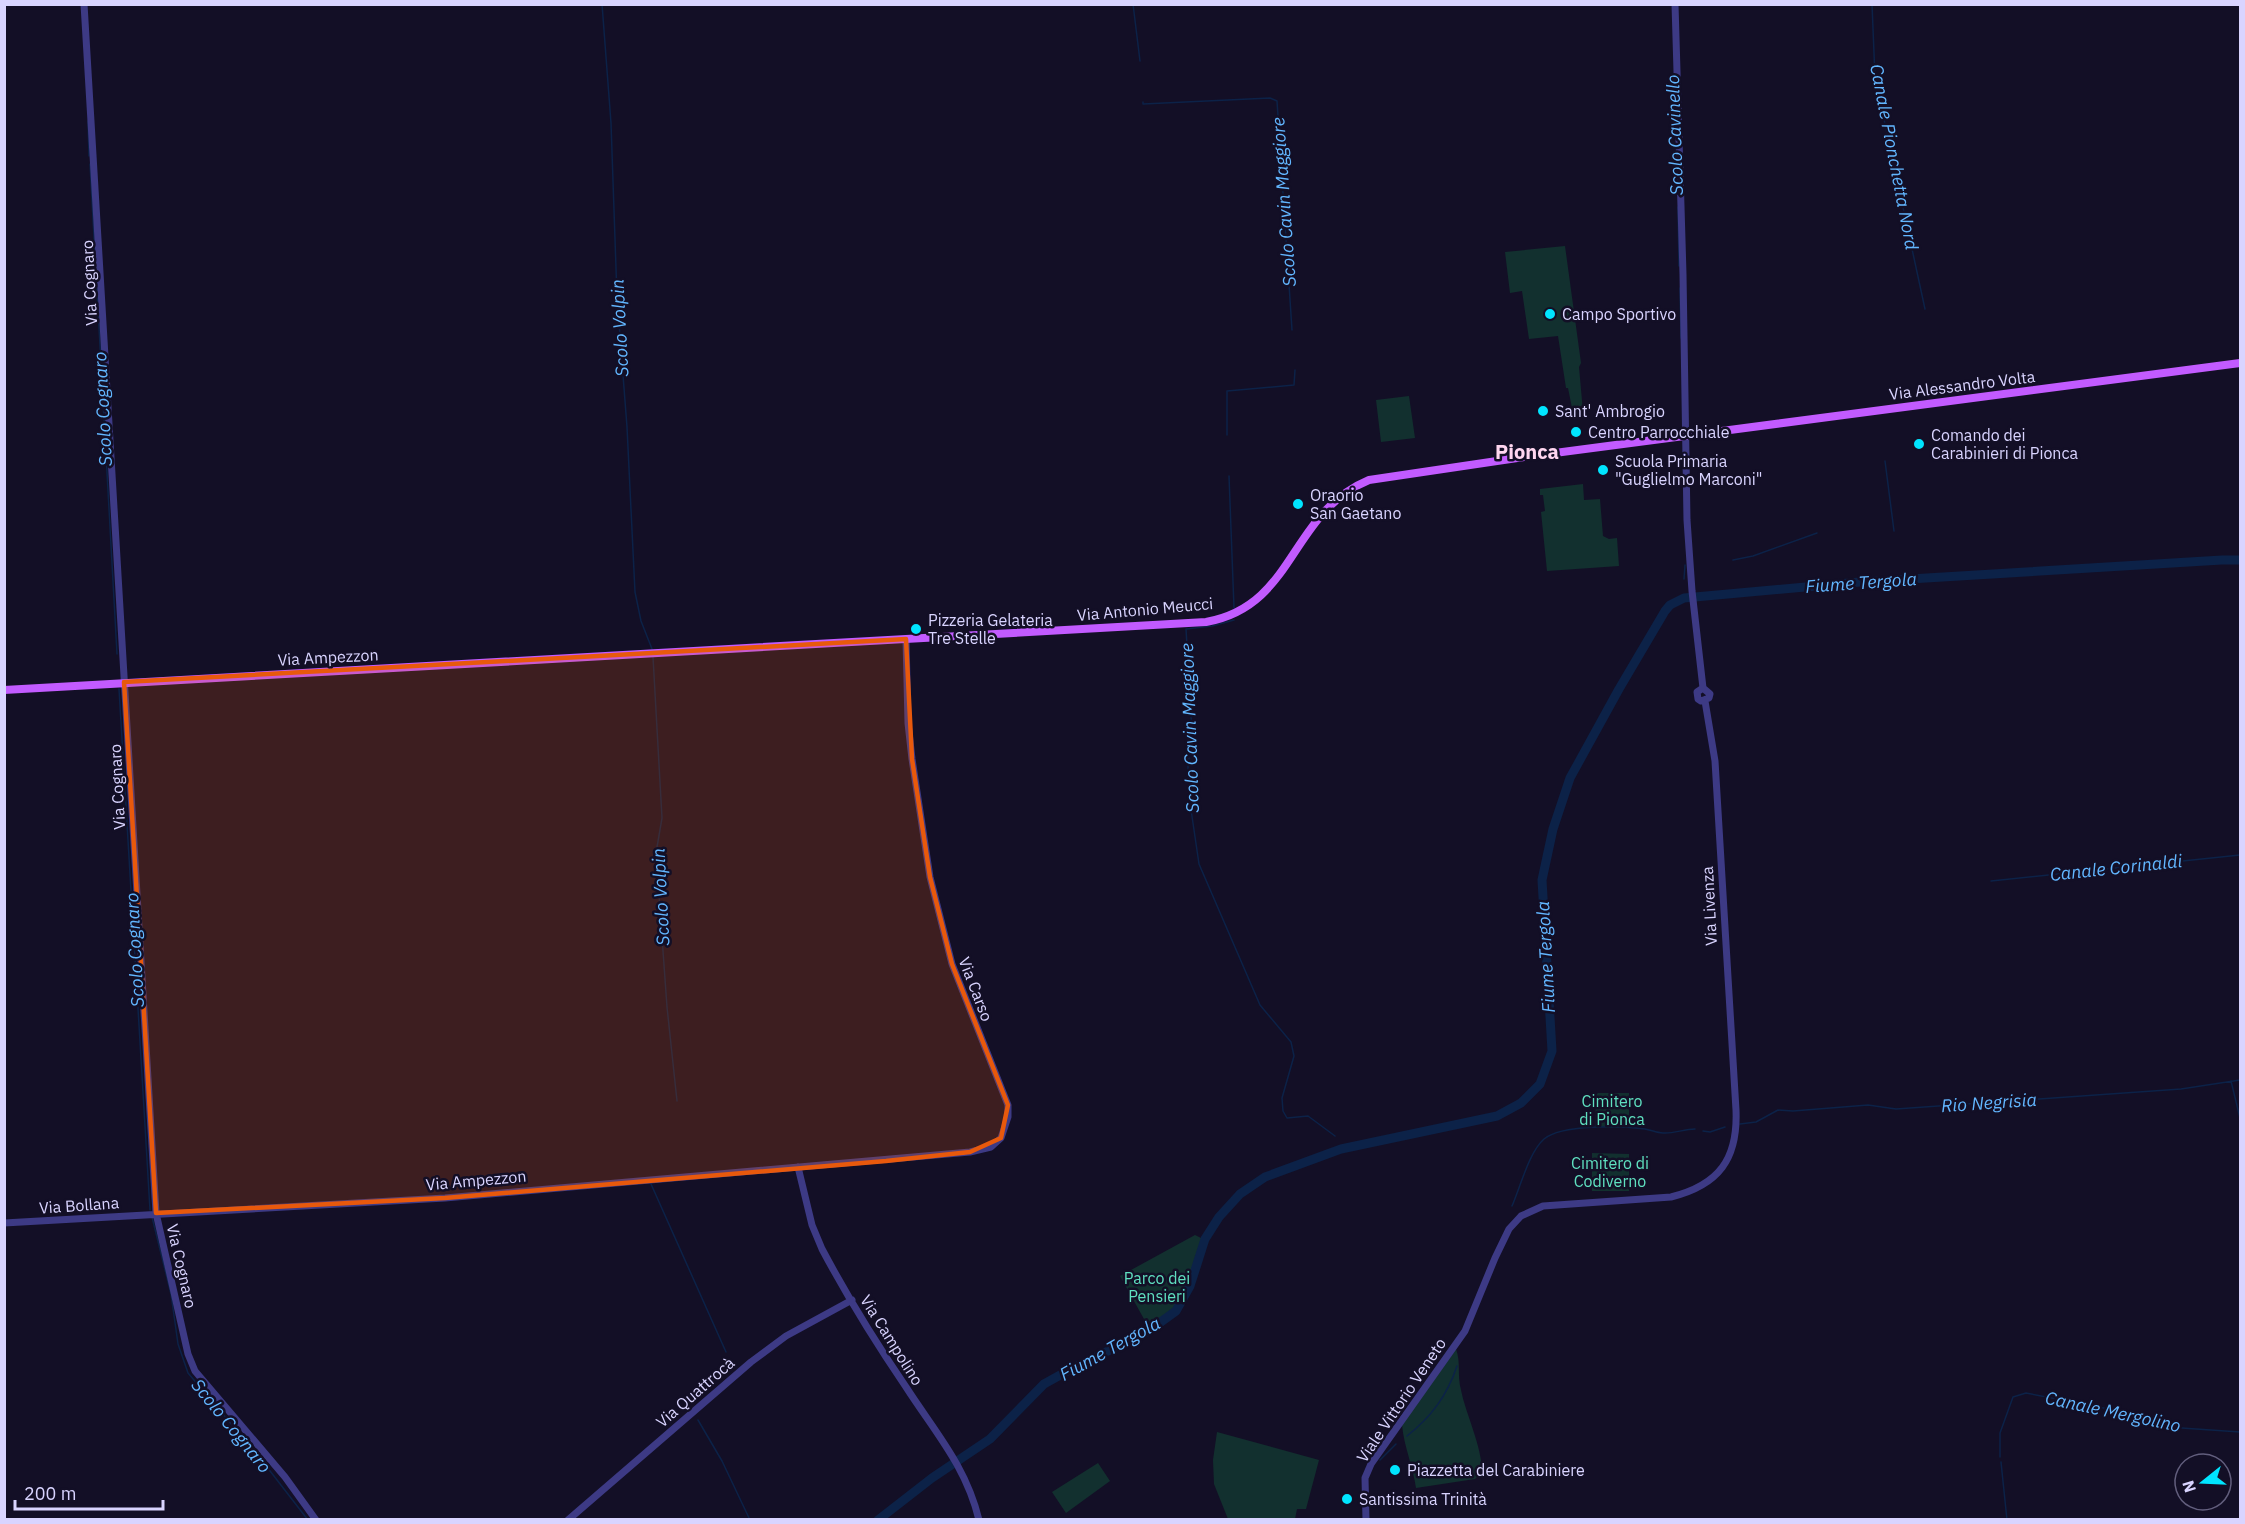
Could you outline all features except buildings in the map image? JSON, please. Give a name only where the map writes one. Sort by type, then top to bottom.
[{"type":"main road","name":"Via Alessandro Volta","points":[[1686,435],[2241,363]]},
{"type":"main road","name":"Via Antonio Meucci","points":[[652,653],[1214,620],[1243,609],[1261,597],[1276,581],[1325,509],[1346,492],[1369,480],[1686,435]]},
{"type":"main road","name":"Via Ampezzon","points":[[4,690],[652,653]]},
{"type":"street","name":"Via Cognaro","points":[[84,4],[156,1213],[188,1354],[195,1371],[271,1459],[316,1520]]},
{"type":"street","name":"Via Livenza","points":[[1465,1331],[1503,1239],[1521,1216],[1543,1206],[1671,1197],[1697,1189],[1711,1180],[1729,1156],[1735,1136],[1736,1110],[1715,760],[1706,701],[1701,701],[1696,696],[1700,689],[1704,688],[1693,604],[1688,520],[1676,4]]},
{"type":"street","name":"Via Carso","points":[[798,1167],[970,1152],[991,1147],[1000,1138],[1008,1117],[1008,1105],[952,964],[930,877],[909,732],[906,639]]},
{"type":"street","name":"Via Ampezzon","points":[[156,1213],[445,1198],[798,1167]]},
{"type":"street","name":"Via Campolino","points":[[798,1167],[818,1242],[904,1386],[960,1467],[971,1490],[979,1520]]},
{"type":"street","name":"Via Bollana","points":[[4,1223],[156,1213]]},
{"type":"street","name":"Via Quattrocà","points":[[568,1520],[751,1362],[786,1336],[852,1300]]},
{"type":"street","name":"Viale Vittorio Veneto","points":[[1366,1520],[1365,1478],[1371,1464],[1465,1331]]},
{"type":"highlighted area","points":[[906,639],[912,759],[930,877],[952,964],[1008,1105],[1001,1138],[970,1152],[886,1161],[445,1198],[156,1213],[124,682]]},
{"type":"green space","name":"Campo Sportivo","points":[[1565,246],[1581,363],[1579,367],[1583,412],[1573,413],[1568,388],[1566,388],[1558,336],[1529,339],[1522,291],[1510,293],[1505,252]]},
{"type":"green space","points":[[1409,396],[1415,438],[1381,442],[1376,400]]},
{"type":"green space","points":[[1583,484],[1584,500],[1600,499],[1603,536],[1609,539],[1617,538],[1619,566],[1547,571],[1541,512],[1545,511],[1540,489]]},
{"type":"green space","name":"Cimitero di Pionca","points":[[1598,1093],[1629,1093],[1629,1128],[1595,1127],[1596,1095]]},
{"type":"green space","name":"Cimitero di Codiverno","points":[[1592,1153],[1629,1154],[1629,1191],[1592,1191]]},
{"type":"green space","name":"Parco dei Pensieri","points":[[1195,1235],[1203,1239],[1188,1284],[1173,1310],[1149,1328],[1120,1276]]},
{"type":"green space","points":[[1456,1349],[1463,1400],[1477,1441],[1482,1472],[1475,1479],[1416,1488],[1402,1425]]},
{"type":"green space","points":[[1217,1432],[1319,1460],[1306,1509],[1297,1509],[1295,1519],[1228,1519],[1214,1484],[1213,1460]]},
{"type":"green space","points":[[1098,1463],[1110,1481],[1066,1513],[1052,1492]]},
{"type":"waterway","name":"Scolo Volpin","points":[[602,4],[611,123],[617,297],[627,427],[635,592],[641,621],[652,649]]},
{"type":"waterway","name":"Scolo Cavin Maggiore","points":[[1133,4],[1140,61]]},
{"type":"waterway","name":"Canale Pionchetta Nord","points":[[1872,4],[1875,78],[1925,309]]},
{"type":"waterway","name":"Scolo Cavin Maggiore","points":[[1143,102],[1143,104],[1270,98],[1277,101],[1292,330]]},
{"type":"waterway","name":"Scolo Cognaro","points":[[88,121],[89,156]]},
{"type":"waterway","name":"Scolo Cognaro","points":[[90,164],[117,654]]},
{"type":"waterway","name":"Scolo Cavinello","points":[[1678,207],[1679,266]]},
{"type":"waterway","name":"Scolo Cavinello","points":[[1680,288],[1681,338]]},
{"type":"waterway","name":"Scolo Cavin Maggiore","points":[[1227,435],[1227,391],[1294,385],[1295,370]]},
{"type":"waterway","name":"Canale Pionchetta Nord","points":[[1885,461],[1894,531]]},
{"type":"waterway","name":"Scolo Cavin Maggiore","points":[[1229,476],[1234,608]]},
{"type":"waterway","name":"Canale Pionchetta Nord","points":[[1733,560],[1753,556],[1817,533]]},
{"type":"waterway","name":"Fiume Tergola","points":[[878,1520],[932,1478],[990,1439],[1044,1384],[1147,1332],[1176,1311],[1190,1286],[1205,1239],[1219,1217],[1240,1194],[1265,1177],[1341,1149],[1497,1116],[1521,1103],[1540,1084],[1552,1051],[1542,880],[1553,829],[1570,778],[1619,689],[1670,605],[1684,598],[1860,582],[2240,560]]},
{"type":"waterway","name":"Scolo Cavinello","points":[[1684,579],[1685,565]]},
{"type":"waterway","name":"Scolo Cavin Maggiore","points":[[1234,620],[1212,626],[1186,629],[1192,733],[1188,766],[1189,796],[1199,864],[1260,1005],[1291,1042],[1294,1056],[1282,1098],[1283,1111],[1287,1118],[1308,1116],[1335,1136]]},
{"type":"waterway","name":"Scolo Volpin","points":[[653,657],[662,818],[656,853],[667,1007],[677,1101]]},
{"type":"waterway","name":"Scolo Cognaro","points":[[119,689],[150,1210]]},
{"type":"waterway","name":"Canale Corinaldi","points":[[1991,881],[2240,855]]},
{"type":"waterway","name":"Rio Negrisia","points":[[1740,1124],[1756,1122],[1778,1110],[1793,1111],[1868,1105],[1896,1109],[2181,1089],[2240,1080]]},
{"type":"waterway","name":"Canale Mergolino","points":[[2231,1081],[2240,1118]]},
{"type":"waterway","name":"Rio Negrisia","points":[[1512,1206],[1534,1152],[1544,1139],[1553,1134],[1592,1127],[1635,1128],[1658,1133],[1695,1129]]},
{"type":"waterway","name":"Rio Negrisia","points":[[1703,1131],[1710,1132],[1725,1127]]},
{"type":"waterway","name":"Scolo Volpin","points":[[651,1184],[726,1352]]},
{"type":"waterway","name":"Scolo Cognaro","points":[[152,1217],[171,1294],[178,1344],[188,1373],[260,1458],[308,1520]]},
{"type":"waterway","name":"Rio Negrisia","points":[[1407,1436],[1437,1405],[1457,1366]]},
{"type":"waterway","name":"Canale Mergolino","points":[[2000,1457],[2000,1433],[2013,1397],[2026,1393],[2140,1415],[2167,1427],[2240,1432]]},
{"type":"waterway","name":"Scolo Volpin","points":[[698,1420],[722,1461],[750,1520]]},
{"type":"waterway","name":"Rio Negrisia","points":[[1380,1460],[1396,1444]]},
{"type":"waterway","name":"Canale Mergolino","points":[[2001,1462],[2007,1520]]},
{"type":"place","name":"Campo Sportivo","points":[[1550,314]]},
{"type":"place","name":"Sant' Ambrogio","points":[[1543,411]]},
{"type":"place","name":"Centro Parrocchiale","points":[[1576,432]]},
{"type":"place","name":"Comando dei Carabinieri di Pionca","points":[[1919,444]]},
{"type":"place","name":"Scuola Primaria \"Guglielmo Marconi\"","points":[[1603,470]]},
{"type":"place","name":"Oraorio San Gaetano","points":[[1298,504]]},
{"type":"place","name":"Pizzeria Gelateria Tre Stelle","points":[[916,629]]},
{"type":"place","name":"Piazzetta del Carabiniere","points":[[1395,1470]]},
{"type":"place","name":"Santissima Trinità","points":[[1347,1499]]},
{"type":"district","name":"Pionca","points":[[1527,452]]}]
